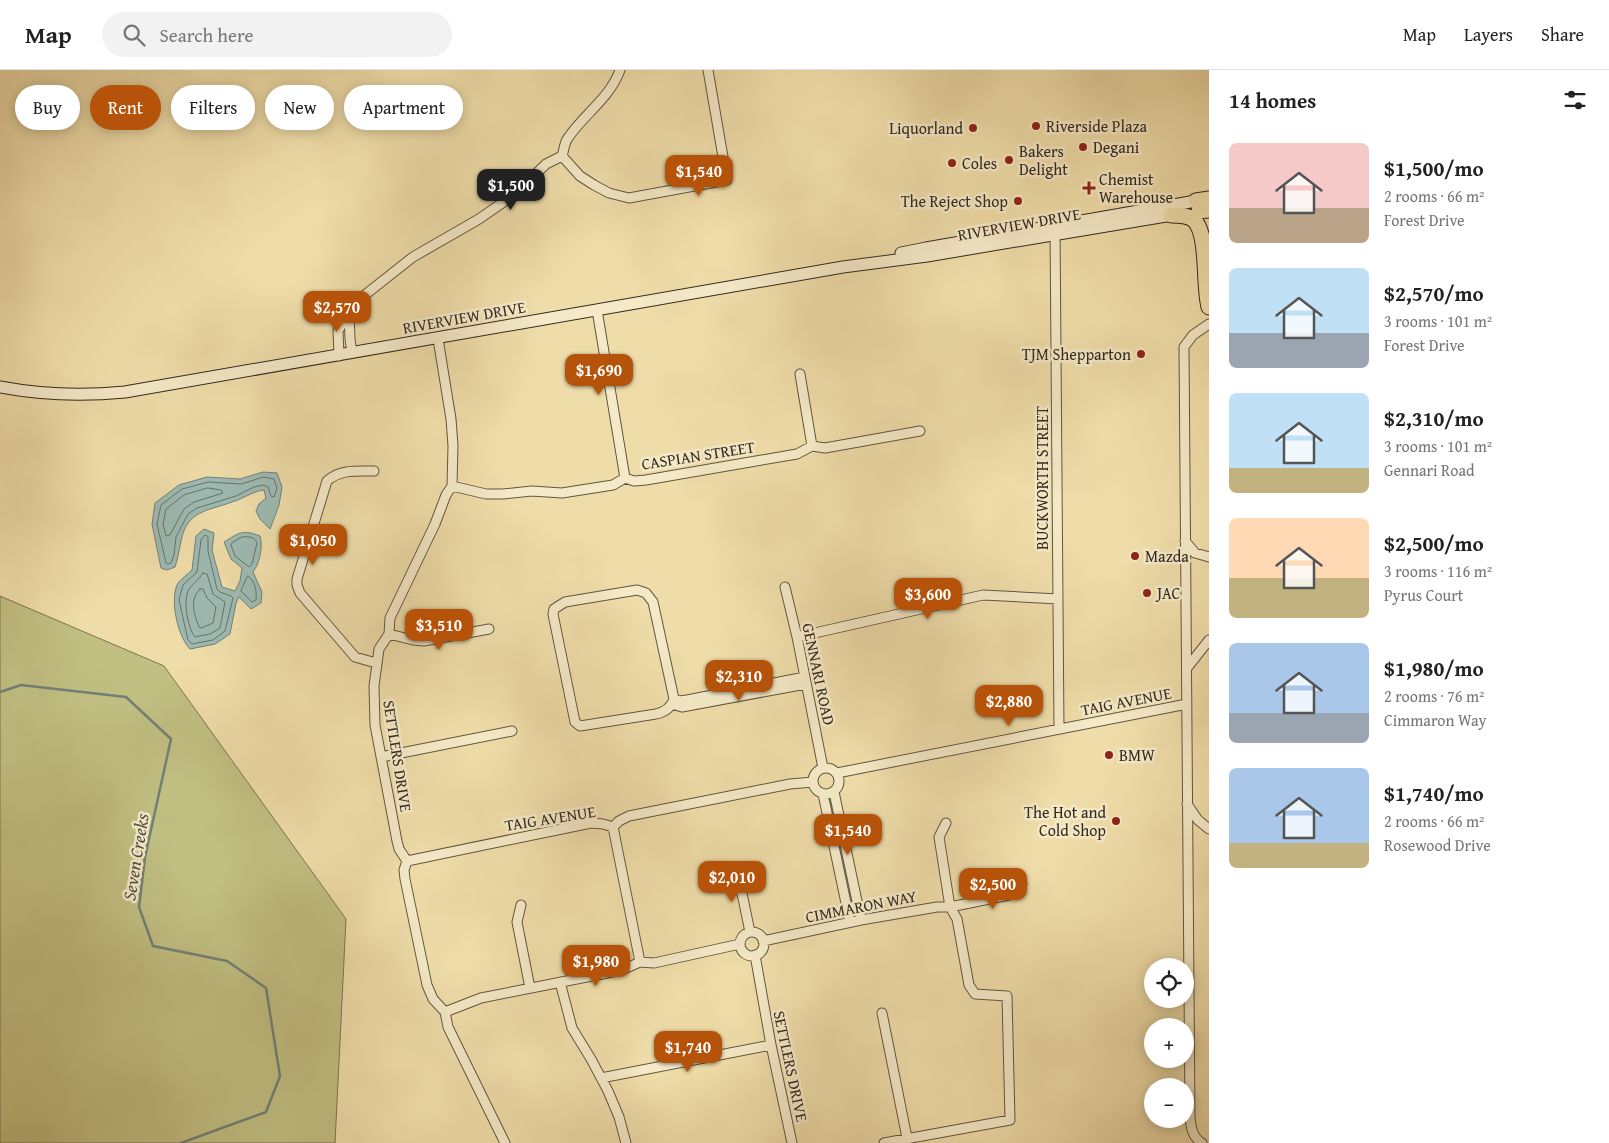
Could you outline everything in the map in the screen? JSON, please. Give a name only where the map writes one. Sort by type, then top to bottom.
[{"type":"highway","points":[[1172,215],[1188,217],[1194,220],[1203,232],[1206,258],[1206,295],[1209,307]]},
{"type":"street","points":[[562,156],[566,139],[598,105],[620,70]]},
{"type":"street","points":[[562,156],[580,176],[609,193],[629,198],[728,180],[708,70]]},
{"type":"street","points":[[339,356],[338,331],[349,311],[361,298],[413,257],[479,219],[514,194],[546,164],[562,156]]},
{"type":"street","name":"RIVERVIEW DRIVE","points":[[0,387],[68,394],[125,392],[843,267],[926,248],[1172,215],[1203,205]]},
{"type":"street","name":"RIVERVIEW DRIVE","points":[[1055,230],[1203,205]]},
{"type":"street","name":"BUCKWORTH STREET","points":[[1055,230],[1059,730]]},
{"type":"street","points":[[597,310],[625,478]]},
{"type":"street","points":[[349,311],[352,353]]},
{"type":"street","points":[[1202,1143],[1192,1133],[1190,1117],[1184,347],[1192,335],[1209,324]]},
{"type":"street","name":"SETTLERS DRIVE","points":[[438,338],[451,419],[453,446],[452,486],[446,495],[435,524],[392,613],[389,634],[381,644],[376,663],[373,703],[380,757],[400,849],[407,860],[404,879],[427,984],[434,999],[445,1012],[448,1027],[505,1143]]},
{"type":"street","points":[[800,374],[812,446]]},
{"type":"street","name":"CASPIAN STREET","points":[[452,486],[486,494],[532,491],[562,493],[613,485],[625,478],[634,481],[646,480],[797,454],[812,446],[825,448],[920,431]]},
{"type":"street","points":[[374,471],[338,473],[327,481],[297,578],[297,585],[300,593],[355,657],[376,663]]},
{"type":"street","points":[[1186,541],[1195,552],[1209,557]]},
{"type":"street","name":"GENNARI ROAD","points":[[785,587],[823,768]]},
{"type":"street","points":[[673,702],[666,710],[656,714],[584,726],[575,722],[553,614],[554,609],[565,602],[637,590],[646,593],[653,602],[673,702],[682,707],[806,681]]},
{"type":"street","points":[[797,637],[983,595],[1058,599]]},
{"type":"street","points":[[389,634],[424,641],[489,629]]},
{"type":"street","points":[[1186,668],[1209,640]]},
{"type":"street","name":"TAIG AVENUE","points":[[837,773],[1187,704]]},
{"type":"street","points":[[380,757],[512,730]]},
{"type":"street","points":[[834,792],[823,794],[816,790],[813,782],[815,773],[823,768],[832,769],[837,773],[840,783],[834,792],[861,920]]},
{"type":"street","name":"TAIG AVENUE","points":[[407,860],[591,823],[613,827],[619,821],[629,816],[790,784],[813,782]]},
{"type":"street","points":[[823,794],[850,922]]},
{"type":"street","points":[[1187,804],[1198,820],[1209,829]]},
{"type":"street","points":[[884,1143],[1010,1120],[1007,996],[975,994],[969,985],[957,919],[950,907],[939,837],[946,823]]},
{"type":"street","points":[[613,827],[640,962]]},
{"type":"street","points":[[732,867],[740,884],[750,932]]},
{"type":"street","name":"CIMMARON WAY","points":[[763,942],[850,922],[937,907],[950,907],[1008,895],[1022,884]]},
{"type":"street","points":[[521,905],[518,922],[530,988]]},
{"type":"street","points":[[750,932],[758,934],[763,942],[760,951],[755,955],[745,953],[740,944],[742,938],[750,932]]},
{"type":"street","points":[[445,1012],[481,998],[622,970],[640,962],[654,963],[740,944]]},
{"type":"street","name":"SETTLERS DRIVE","points":[[755,955],[771,1045],[792,1143]]},
{"type":"street","points":[[560,982],[572,1028],[601,1078],[619,1117],[626,1143]]},
{"type":"street","points":[[882,1013],[907,1138]]},
{"type":"street","points":[[601,1078],[771,1045]]},
{"type":"shaded area","points":[[0,596],[164,666],[346,919],[335,1143],[0,1143]]},
{"type":"water","points":[[263,472],[277,473],[282,487],[279,505],[270,529],[260,519],[256,511],[259,504],[266,498],[264,490],[256,492],[193,517],[184,531],[175,567],[167,570],[161,568],[152,524],[155,503],[179,485],[207,477],[240,479]]},
{"type":"water","points":[[204,529],[214,533],[212,550],[222,587],[235,591],[240,581],[242,568],[231,559],[224,542],[233,536],[245,532],[260,536],[260,554],[253,572],[262,592],[261,603],[251,609],[239,597],[230,634],[215,644],[190,649],[182,636],[176,618],[174,598],[178,583],[192,570],[196,536]]},
{"type":"waterway","name":"Seven Creeks","points":[[0,692],[21,685],[126,697],[171,739],[145,857],[139,907],[153,946],[227,961],[266,988],[280,1076],[266,1112],[181,1143]]},
{"type":"place","name":"Riverside Plaza","points":[[1036,126]]},
{"type":"place","name":"Liquorland","points":[[973,128]]},
{"type":"place","name":"Degani","points":[[1083,147]]},
{"type":"place","name":"Bakers Delight","points":[[1009,160]]},
{"type":"place","name":"Coles","points":[[952,163]]},
{"type":"place","name":"Chemist Warehouse","points":[[1089,188]]},
{"type":"place","name":"The Reject Shop","points":[[1018,201]]},
{"type":"place","name":"TJM Shepparton","points":[[1141,354]]},
{"type":"place","name":"Mazda","points":[[1135,556]]},
{"type":"place","name":"JAC","points":[[1147,593]]},
{"type":"place","name":"BMW","points":[[1109,755]]},
{"type":"place","name":"The Hot and Cold Shop","points":[[1116,821]]}]
